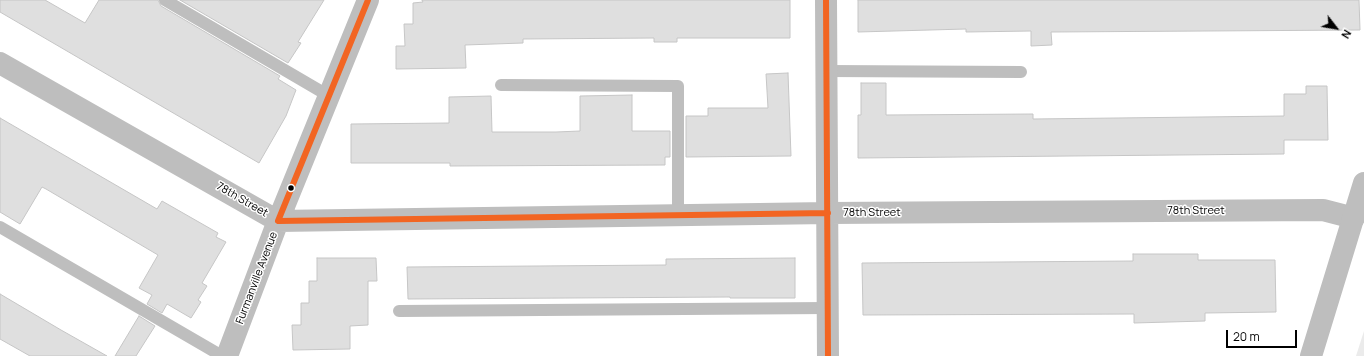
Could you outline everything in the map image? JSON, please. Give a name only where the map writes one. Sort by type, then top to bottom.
[{"type":"street","name":"Furmanville Avenue","points":[[227,356],[278,221],[368,0]]},
{"type":"street","points":[[826,0],[828,356]]},
{"type":"street","name":"78th Street","points":[[0,63],[278,221],[828,213],[1323,210],[1354,218]]},
{"type":"street","points":[[1311,356],[1364,183]]},
{"type":"lane","points":[[164,0],[329,96]]},
{"type":"lane","points":[[827,71],[1021,72]]},
{"type":"lane","points":[[501,84],[678,86],[678,215]]},
{"type":"lane","points":[[0,227],[222,356]]},
{"type":"lane","points":[[399,311],[828,308]]},
{"type":"shaded area","points":[[1364,331],[1364,356],[1356,356]]},
{"type":"building","points":[[0,0],[45,0],[85,23],[99,0],[158,0],[161,6],[280,76],[278,79],[296,90],[286,116],[259,163],[0,12]]},
{"type":"building","points":[[180,0],[324,0],[298,42],[301,43],[288,63]]},
{"type":"building","points":[[422,0],[790,0],[790,38],[677,38],[677,42],[654,42],[654,38],[523,39],[523,43],[465,45],[466,68],[396,69],[396,46],[405,46],[404,24],[413,24],[413,3],[423,2]]},
{"type":"building","points":[[858,0],[1359,0],[1360,30],[1051,32],[1052,45],[1031,46],[1031,31],[966,32],[966,29],[858,32]]},
{"type":"building","points":[[788,73],[791,156],[686,157],[686,116],[708,116],[708,108],[768,108],[766,74]]},
{"type":"building","points":[[861,83],[886,83],[886,115],[1033,114],[1033,119],[1284,116],[1284,94],[1306,94],[1306,86],[1327,86],[1328,140],[1284,140],[1284,154],[858,158],[858,115],[861,115]]},
{"type":"building","points":[[632,95],[632,131],[670,131],[670,157],[665,157],[665,165],[450,166],[450,163],[351,163],[351,124],[449,123],[449,97],[491,96],[492,132],[556,132],[580,131],[580,96]]},
{"type":"building","points":[[0,118],[157,209],[162,201],[218,233],[216,237],[226,242],[202,283],[207,286],[198,300],[201,302],[191,318],[167,304],[162,313],[147,304],[152,295],[139,288],[158,255],[46,189],[42,187],[20,224],[0,212]]},
{"type":"building","points":[[1133,254],[1198,254],[1198,260],[1275,260],[1276,312],[1205,313],[1205,321],[1134,323],[1134,314],[863,315],[862,263],[1133,261]]},
{"type":"building","points":[[317,258],[376,258],[377,281],[368,281],[368,325],[350,326],[350,349],[293,350],[292,325],[301,325],[301,303],[309,303],[309,281],[317,281]]},
{"type":"building","points":[[795,258],[795,298],[408,299],[407,267],[666,265],[666,259]]},
{"type":"building","points":[[0,294],[107,356],[30,356],[0,339]]},
{"type":"building","points":[[139,316],[155,326],[136,356],[115,356]]},
{"type":"transit line","points":[[368,0],[278,221],[828,213]]},
{"type":"transit line","points":[[826,0],[828,356]]}]
